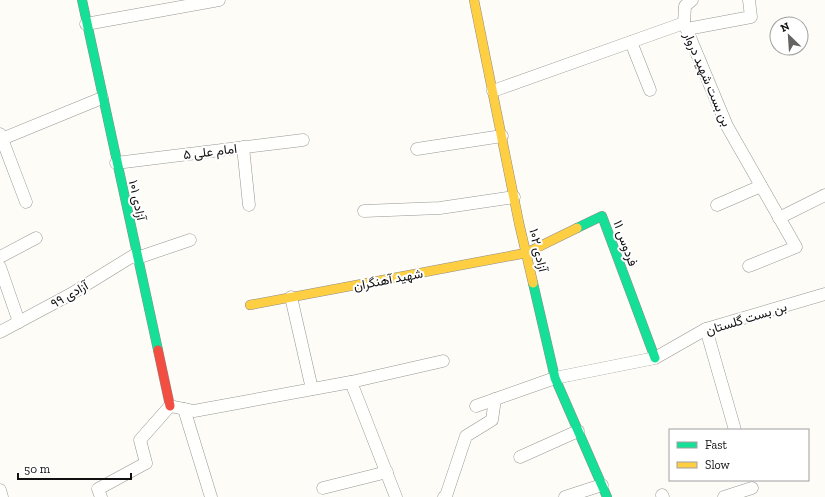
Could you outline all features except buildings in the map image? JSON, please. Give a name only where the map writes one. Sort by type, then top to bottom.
[{"type":"street","name":"آزادی ۱۰۱","points":[[82,0],[116,163],[170,406]]},
{"type":"street","points":[[86,24],[219,0]]},
{"type":"street","name":"آزادی ۱۰۲","points":[[474,0],[514,197],[555,378],[607,497]]},
{"type":"street","points":[[692,0],[685,6],[685,26],[751,17],[749,0]]},
{"type":"street","name":"بن بست شهید دروار","points":[[493,91],[630,42],[685,26],[727,126],[796,247],[749,266]]},
{"type":"street","points":[[630,42],[650,90]]},
{"type":"street","points":[[26,202],[1,136],[102,98]]},
{"type":"street","points":[[418,149],[502,136]]},
{"type":"street","name":"امام علی ۵","points":[[116,163],[303,140]]},
{"type":"street","points":[[243,147],[248,205]]},
{"type":"street","points":[[717,205],[761,186]]},
{"type":"street","points":[[779,218],[825,195]]},
{"type":"street","points":[[364,211],[440,208],[514,197]]},
{"type":"street","name":"فردوس ۱۱","points":[[526,253],[602,216],[655,358]]},
{"type":"street","points":[[0,257],[36,238]]},
{"type":"street","name":"آزادی ٩٩","points":[[0,332],[71,294],[137,256],[190,240]]},
{"type":"street","name":"شهید آهنگران","points":[[250,305],[526,253]]},
{"type":"street","points":[[0,267],[19,322]]},
{"type":"street","name":"بن بست گلستان","points":[[476,406],[555,378],[655,358],[706,329],[825,294]]},
{"type":"street","points":[[291,297],[312,389]]},
{"type":"street","points":[[706,329],[736,429]]},
{"type":"street","points":[[102,497],[98,489],[146,463],[140,440],[170,406],[194,411],[352,382],[443,361]]},
{"type":"street","points":[[352,382],[396,497]]},
{"type":"street","points":[[444,497],[446,496],[466,436],[492,420],[495,398]]},
{"type":"street","points":[[184,409],[212,497]]},
{"type":"street","points":[[520,457],[578,431]]},
{"type":"street","points":[[323,488],[387,472]]},
{"type":"street","points":[[565,497],[602,484]]},
{"type":"street","points":[[724,497],[752,488]]},
{"type":"street","points":[[0,490],[2,497]]},
{"type":"traffic: fast","points":[[82,0],[158,350]]},
{"type":"traffic: fast","points":[[577,228],[602,216],[655,358]]},
{"type":"traffic: fast","points":[[533,283],[555,378],[607,497]]},
{"type":"traffic: slow","points":[[474,0],[519,223],[533,283]]},
{"type":"traffic: slow","points":[[250,305],[526,253],[577,228]]},
{"type":"traffic: jam","points":[[158,350],[170,406]]}]
